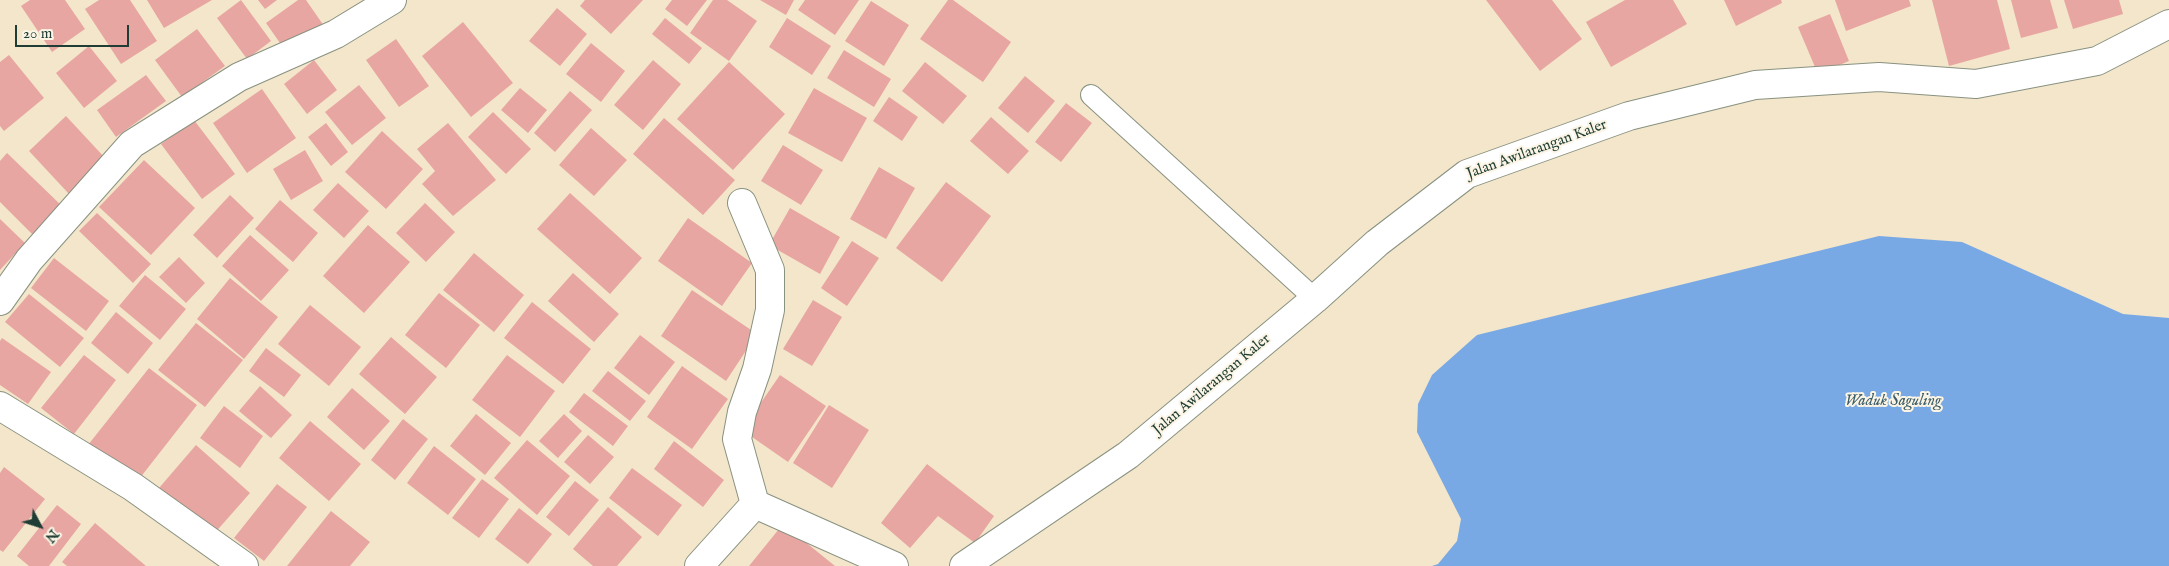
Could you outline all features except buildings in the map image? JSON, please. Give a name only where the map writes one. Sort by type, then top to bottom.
[{"type":"street","points":[[0,301],[29,260],[132,144],[239,77],[336,34],[392,0]]},
{"type":"street","name":"Jalan Awilarangan Kaler","points":[[964,566],[1128,455],[1315,299],[1377,243],[1467,174],[1629,116],[1755,85],[1879,78],[1976,84],[2097,61],[2169,24]]},
{"type":"street","points":[[742,203],[770,270],[770,310],[756,369],[742,412],[737,439],[755,504]]},
{"type":"street","points":[[0,406],[133,487],[244,566]]},
{"type":"street","points":[[699,566],[755,504]]},
{"type":"street","points":[[755,504],[894,566]]},
{"type":"lane","points":[[1091,95],[1315,299]]},
{"type":"water","name":"Waduk Saguling","points":[[1879,236],[1962,242],[2123,314],[2169,318],[2169,566],[1432,566],[1438,564],[1457,541],[1461,519],[1417,432],[1418,404],[1432,375],[1477,335]]}]
